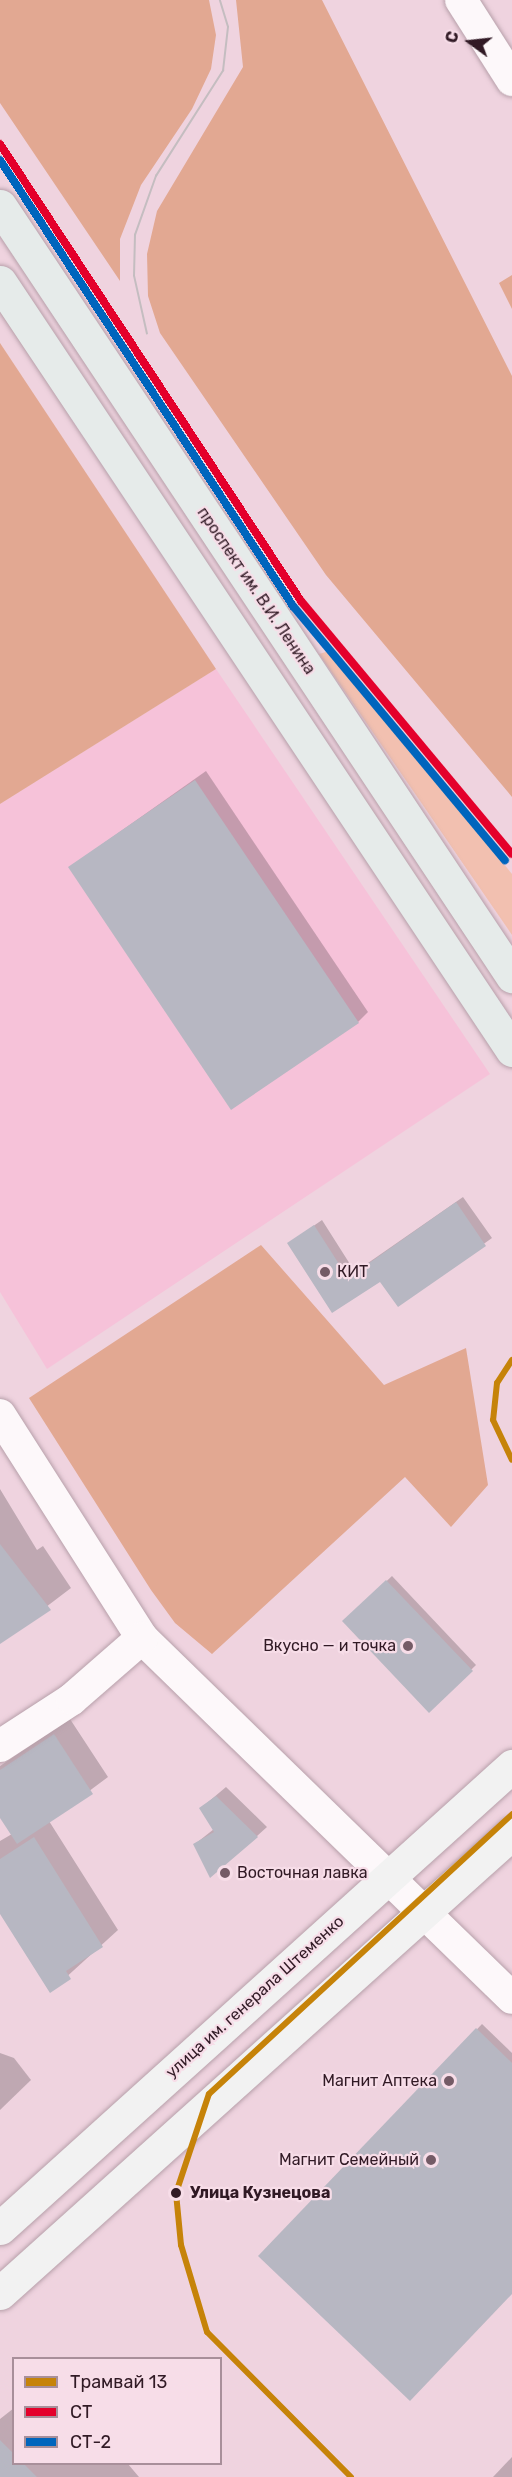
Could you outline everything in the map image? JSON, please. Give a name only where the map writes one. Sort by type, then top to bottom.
[{"type":"main road","name":"проспект им. В.И. Ленина","points":[[0,206],[512,976]]},
{"type":"main road","points":[[0,282],[512,1050]]},
{"type":"street","points":[[461,0],[504,46],[512,80]]},
{"type":"street","points":[[0,1415],[142,1638],[512,1998]]},
{"type":"street","points":[[0,1746],[72,1700],[142,1638]]},
{"type":"street","name":"улица им. генерала Штеменко","points":[[0,2228],[512,1766]]},
{"type":"street","points":[[0,2293],[512,1833]]},
{"type":"shaded area","points":[[0,0],[209,0],[216,35],[211,69],[192,109],[141,185],[120,239],[120,281],[0,103]]},
{"type":"shaded area","points":[[236,0],[322,0],[512,376],[512,797],[326,575],[160,333],[148,296],[147,254],[157,211],[243,67]]},
{"type":"shaded area","points":[[512,275],[512,309],[499,283]]},
{"type":"shaded area","points":[[0,343],[216,669],[0,804]]},
{"type":"shaded area","points":[[329,651],[512,874],[512,935],[319,654]]},
{"type":"shaded area","points":[[216,669],[490,1074],[47,1369],[0,1292],[0,804]]},
{"type":"shaded area","points":[[261,1245],[384,1385],[466,1348],[488,1485],[451,1527],[405,1477],[212,1654],[175,1623],[151,1590],[29,1398]]},
{"type":"building","points":[[195,780],[359,1023],[231,1110],[68,867]]},
{"type":"building","points":[[456,1202],[486,1246],[398,1307],[380,1282],[332,1313],[287,1243],[314,1225],[348,1278]]},
{"type":"building","points":[[0,1544],[51,1610],[0,1644]]},
{"type":"building","name":"Вкусно — и точка","points":[[386,1580],[473,1671],[429,1713],[342,1621]]},
{"type":"building","points":[[54,1734],[93,1794],[17,1844],[0,1818],[0,1770]]},
{"type":"building","points":[[216,1796],[258,1837],[210,1878],[193,1844],[214,1832],[199,1808]]},
{"type":"building","points":[[34,1837],[103,1947],[66,1971],[71,1979],[50,1993],[0,1914],[0,1859]]},
{"type":"building","name":"Магнит Семейный","points":[[476,2028],[512,2063],[512,2294],[410,2401],[258,2256]]},
{"type":"building","points":[[0,2440],[12,2452],[12,2465],[25,2465],[37,2477],[0,2477]]},
{"type":"tram line","points":[[147,334],[134,276],[135,235],[156,176],[223,71],[228,27],[220,0]]},
{"type":"tram line","points":[[0,142],[1,146]]},
{"type":"tram line","name":"13","points":[[512,1360],[497,1383],[493,1420],[512,1460]]},
{"type":"tram line","name":"13","points":[[351,2477],[207,2332],[181,2245],[176,2193],[209,2094],[512,1814]]},
{"type":"transit line","name":"СТ","points":[[0,144],[301,601],[512,854]]},
{"type":"transit line","name":"СТ-2","points":[[0,160],[293,606],[505,860]]},
{"type":"place","name":"КИТ","points":[[325,1272]]},
{"type":"place","name":"Вкусно — и точка","points":[[408,1646]]},
{"type":"place","name":"Восточная лавка","points":[[225,1873]]},
{"type":"place","name":"Магнит Аптека","points":[[449,2081]]},
{"type":"place","name":"Магнит Семейный","points":[[431,2160]]},
{"type":"place","name":"Улица Кузнецова","points":[[176,2193]]}]
